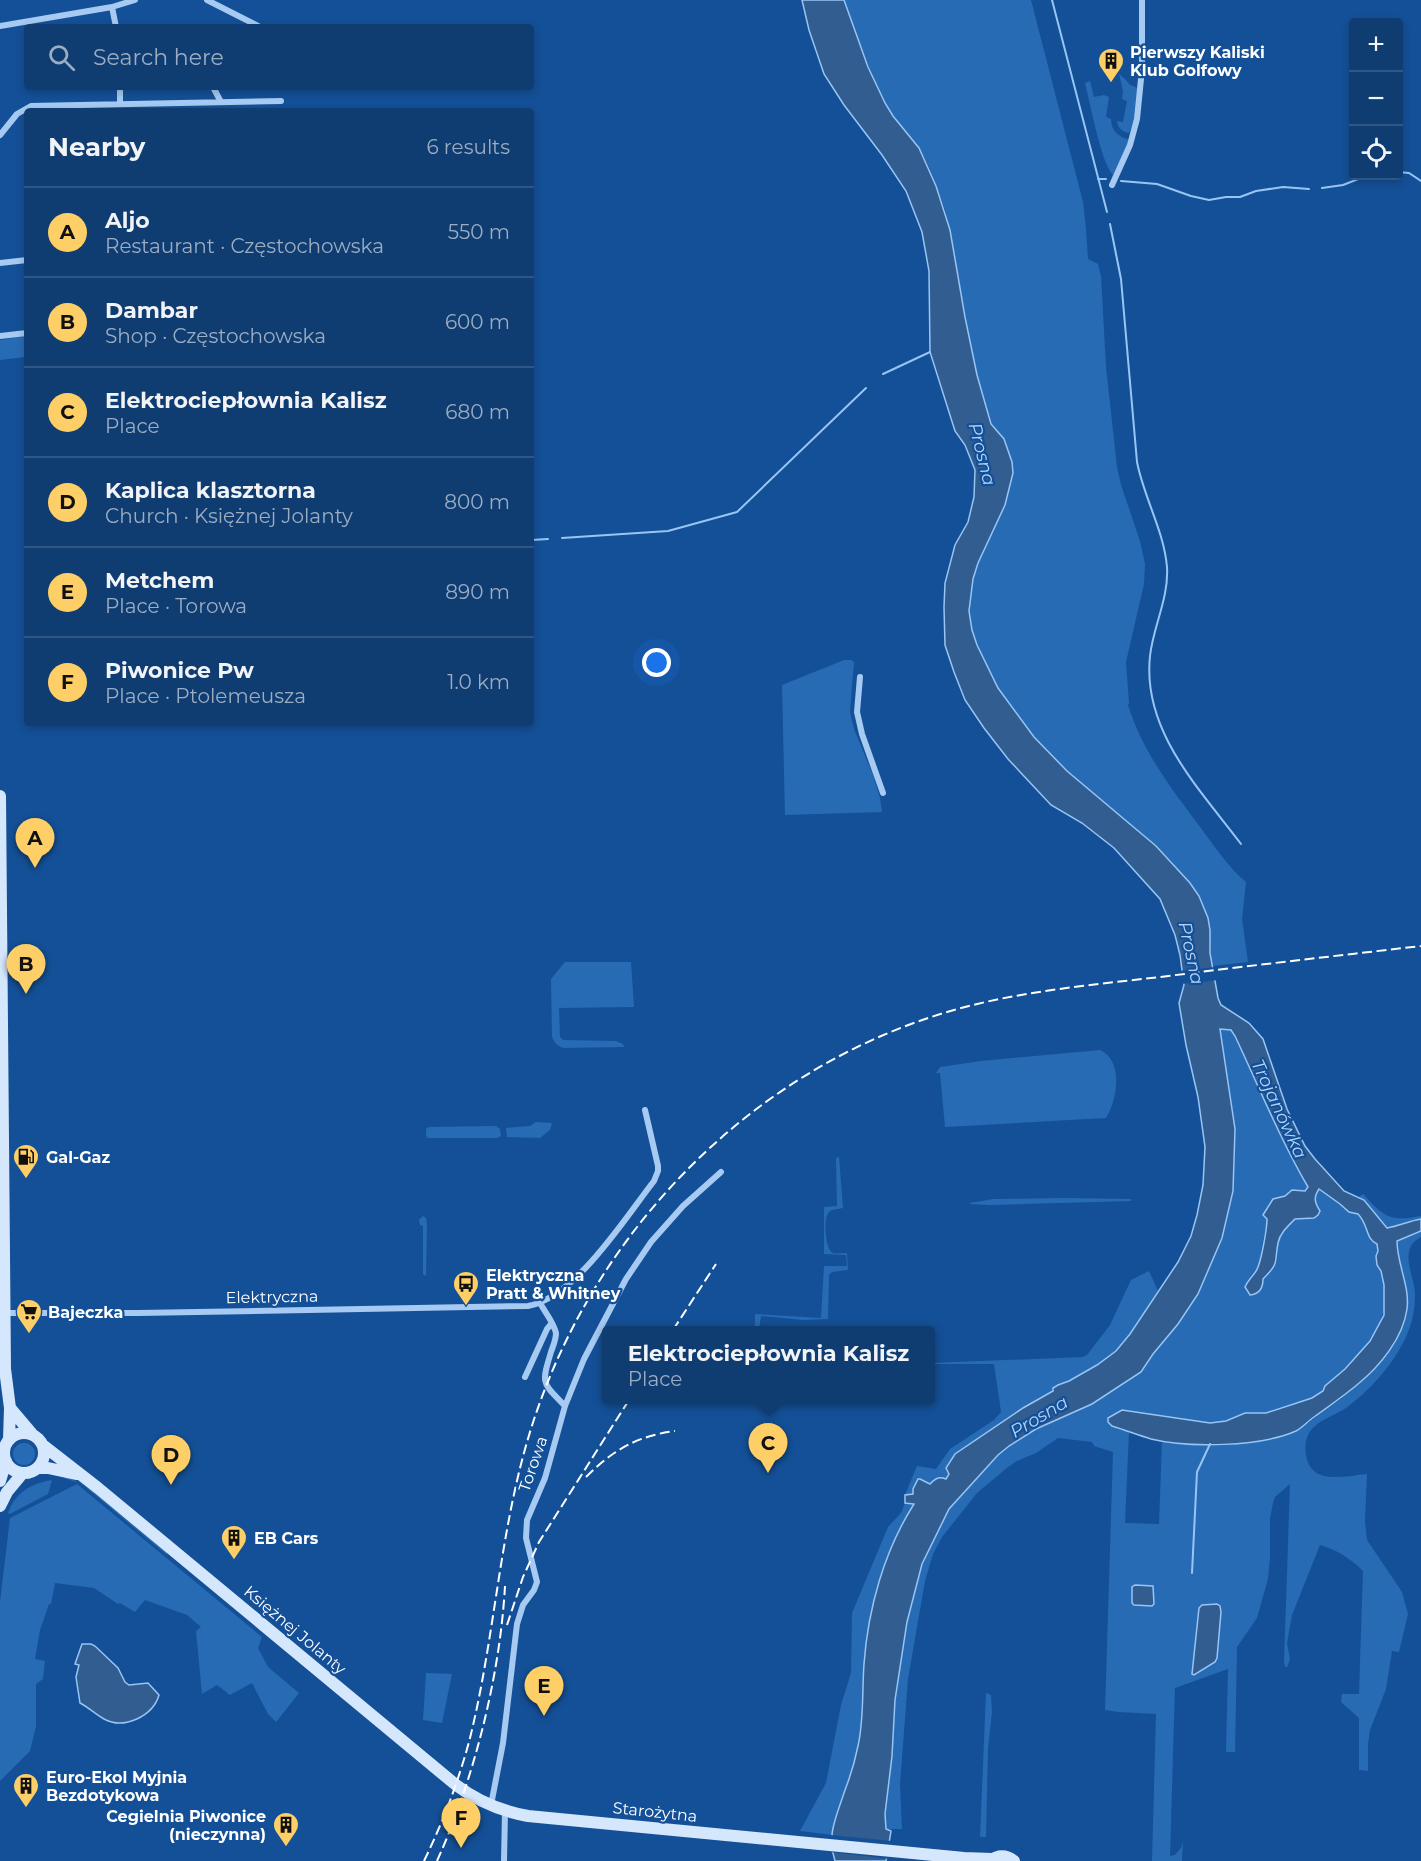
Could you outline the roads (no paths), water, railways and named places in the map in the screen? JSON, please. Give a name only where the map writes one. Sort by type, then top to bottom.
[{"type":"street","points":[[0,26],[112,7],[135,0]]},
{"type":"street","points":[[207,0],[254,24]]},
{"type":"street","points":[[1112,185],[1135,129],[1142,69],[1142,0]]},
{"type":"street","points":[[112,7],[115,24]]},
{"type":"street","points":[[120,90],[120,104]]},
{"type":"street","points":[[215,90],[221,102]]},
{"type":"street","points":[[28,108],[31,106],[281,101]]},
{"type":"street","points":[[0,135],[17,114],[24,110]]},
{"type":"street","points":[[0,263],[24,260]]},
{"type":"street","points":[[0,336],[24,333]]},
{"type":"street","points":[[860,678],[857,712],[862,734],[883,793]]},
{"type":"street","points":[[0,796],[4,1313],[5,1369],[10,1408],[0,1481]]},
{"type":"street","points":[[566,1406],[546,1386],[544,1381],[556,1336],[552,1323],[540,1303],[557,1294],[588,1267],[654,1181],[658,1166],[645,1110]]},
{"type":"street","name":"Torowa","points":[[490,1806],[503,1743],[517,1624],[523,1605],[537,1582],[526,1538],[526,1520],[545,1478],[566,1406],[584,1359],[636,1264],[660,1230],[721,1172]]},
{"type":"street","name":"Elektryczna","points":[[4,1313],[528,1306],[540,1303]]},
{"type":"street","points":[[525,1377],[552,1323]]},
{"type":"street","points":[[3,1461],[22,1474],[31,1473],[39,1468],[45,1455],[41,1441],[10,1408]]},
{"type":"street","points":[[5,1444],[17,1434],[32,1434]]},
{"type":"street","name":"Księżnej Jolanty","points":[[44,1446],[98,1488],[456,1785],[490,1806]]},
{"type":"street","name":"Księżnej Jolanty","points":[[39,1468],[60,1470],[80,1476]]},
{"type":"street","points":[[0,1506],[7,1492],[22,1474]]},
{"type":"street","name":"Starożytna","points":[[490,1806],[539,1817],[966,1860]]},
{"type":"street","points":[[504,1861],[505,1811]]},
{"type":"street","points":[[966,1860],[991,1860],[1003,1856],[1014,1861]]},
{"type":"water","points":[[802,0],[844,0],[868,67],[893,116],[919,148],[936,186],[950,230],[977,375],[991,424],[1004,439],[1012,462],[1013,473],[1005,505],[978,563],[973,579],[969,611],[977,645],[998,688],[1034,737],[1067,771],[1156,846],[1199,896],[1208,918],[1210,953],[1221,1005],[1249,1023],[1263,1039],[1287,1109],[1305,1146],[1315,1159],[1344,1191],[1364,1200],[1387,1228],[1421,1219],[1421,1231],[1397,1241],[1405,1283],[1407,1309],[1396,1341],[1366,1377],[1298,1430],[1263,1440],[1204,1445],[1151,1439],[1112,1426],[1108,1418],[1122,1410],[1210,1423],[1226,1421],[1245,1413],[1266,1413],[1312,1398],[1323,1391],[1325,1386],[1345,1369],[1370,1341],[1384,1315],[1384,1285],[1377,1265],[1377,1244],[1371,1239],[1358,1214],[1349,1212],[1319,1189],[1315,1198],[1320,1211],[1318,1215],[1314,1218],[1295,1219],[1281,1236],[1275,1262],[1263,1279],[1260,1290],[1250,1295],[1245,1287],[1260,1261],[1267,1224],[1267,1219],[1263,1215],[1273,1199],[1285,1196],[1292,1190],[1305,1191],[1308,1187],[1279,1132],[1235,1036],[1231,1030],[1220,1029],[1235,1129],[1233,1191],[1222,1238],[1198,1294],[1141,1372],[1092,1404],[1036,1429],[1009,1446],[949,1509],[922,1564],[907,1622],[895,1700],[892,1756],[885,1814],[886,1829],[891,1831],[886,1861],[835,1861],[832,1834],[860,1736],[866,1643],[879,1581],[894,1541],[914,1504],[905,1503],[905,1495],[913,1494],[918,1479],[930,1484],[937,1478],[946,1479],[949,1474],[946,1468],[955,1454],[1023,1408],[1053,1391],[1053,1388],[1097,1365],[1116,1351],[1178,1262],[1191,1236],[1203,1185],[1205,1147],[1198,1097],[1179,1003],[1184,985],[1180,955],[1175,935],[1160,899],[1114,848],[1082,823],[1051,805],[1008,759],[965,700],[954,672],[945,645],[945,583],[955,545],[968,522],[974,497],[975,470],[965,445],[955,431],[930,352],[929,271],[922,232],[906,191],[824,74],[809,30]]},
{"type":"water","points":[[1135,1585],[1153,1586],[1154,1604],[1152,1606],[1132,1603],[1132,1587]]},
{"type":"water","points":[[1217,1604],[1221,1612],[1217,1658],[1215,1662],[1194,1675],[1192,1674],[1199,1608],[1202,1605]]},
{"type":"water","points":[[82,1644],[95,1646],[118,1668],[129,1685],[148,1683],[159,1695],[151,1709],[137,1719],[120,1723],[104,1719],[80,1703],[76,1677],[79,1665],[75,1664]]},
{"type":"waterway","points":[[1052,0],[1107,212]]},
{"type":"waterway","points":[[1403,172],[1409,173],[1421,181]]},
{"type":"waterway","points":[[1098,179],[1106,179]]},
{"type":"waterway","points":[[1322,188],[1343,185],[1356,180]]},
{"type":"waterway","points":[[1121,181],[1157,184],[1209,200],[1240,197],[1256,191],[1283,187],[1309,189]]},
{"type":"waterway","points":[[1110,224],[1121,279],[1137,462],[1162,540],[1167,567],[1166,590],[1150,656],[1150,683],[1155,709],[1164,734],[1177,757],[1241,844]]},
{"type":"waterway","points":[[883,374],[930,352]]},
{"type":"waterway","points":[[562,538],[668,531],[737,512],[866,388]]},
{"type":"waterway","points":[[534,540],[548,539]]},
{"type":"waterway","points":[[1192,1573],[1197,1472],[1210,1444]]},
{"type":"railway","points":[[424,1861],[450,1801],[470,1738],[517,1479],[527,1442],[554,1367],[590,1297],[634,1231],[686,1171],[744,1118],[809,1073],[879,1037],[954,1010],[979,1003],[1056,989],[1421,946]]},
{"type":"railway","points":[[676,1326],[716,1264]]},
{"type":"railway","points":[[507,1625],[523,1577],[539,1542],[626,1404]]},
{"type":"railway","points":[[586,1477],[606,1459],[626,1446],[649,1436],[675,1431]]},
{"type":"railway","points":[[437,1861],[463,1796],[483,1726],[497,1655],[505,1586]]},
{"type":"place","name":"Pierwszy Kaliski Klub Golfowy","points":[[1111,84]]},
{"type":"place","name":"Aljo","points":[[35,868]]},
{"type":"place","name":"Dambar","points":[[26,994]]},
{"type":"place","name":"Gal-Gaz","points":[[26,1180]]},
{"type":"place","name":"Elektryczna Pratt & Whitney","points":[[466,1307]]},
{"type":"place","name":"Bajeczka","points":[[29,1335]]},
{"type":"place","name":"Elektrociepłownia Kalisz","points":[[768,1473]]},
{"type":"place","name":"Kaplica klasztorna","points":[[171,1485]]},
{"type":"place","name":"EB Cars","points":[[234,1561]]},
{"type":"place","name":"Metchem","points":[[544,1716]]},
{"type":"place","name":"Euro-Ekol Myjnia Bezdotykowa","points":[[26,1809]]},
{"type":"place","name":"Cegielnia Piwonice (nieczynna)","points":[[286,1848]]},
{"type":"place","name":"Piwonice Pw","points":[[461,1848]]},
{"type":"water label","name":"Prosna","points":[[982,454]]},
{"type":"water label","name":"Prosna","points":[[1191,953]]},
{"type":"water label","name":"Trojanówka","points":[[1279,1109]]},
{"type":"water label","name":"Prosna","points":[[1039,1417]]}]
